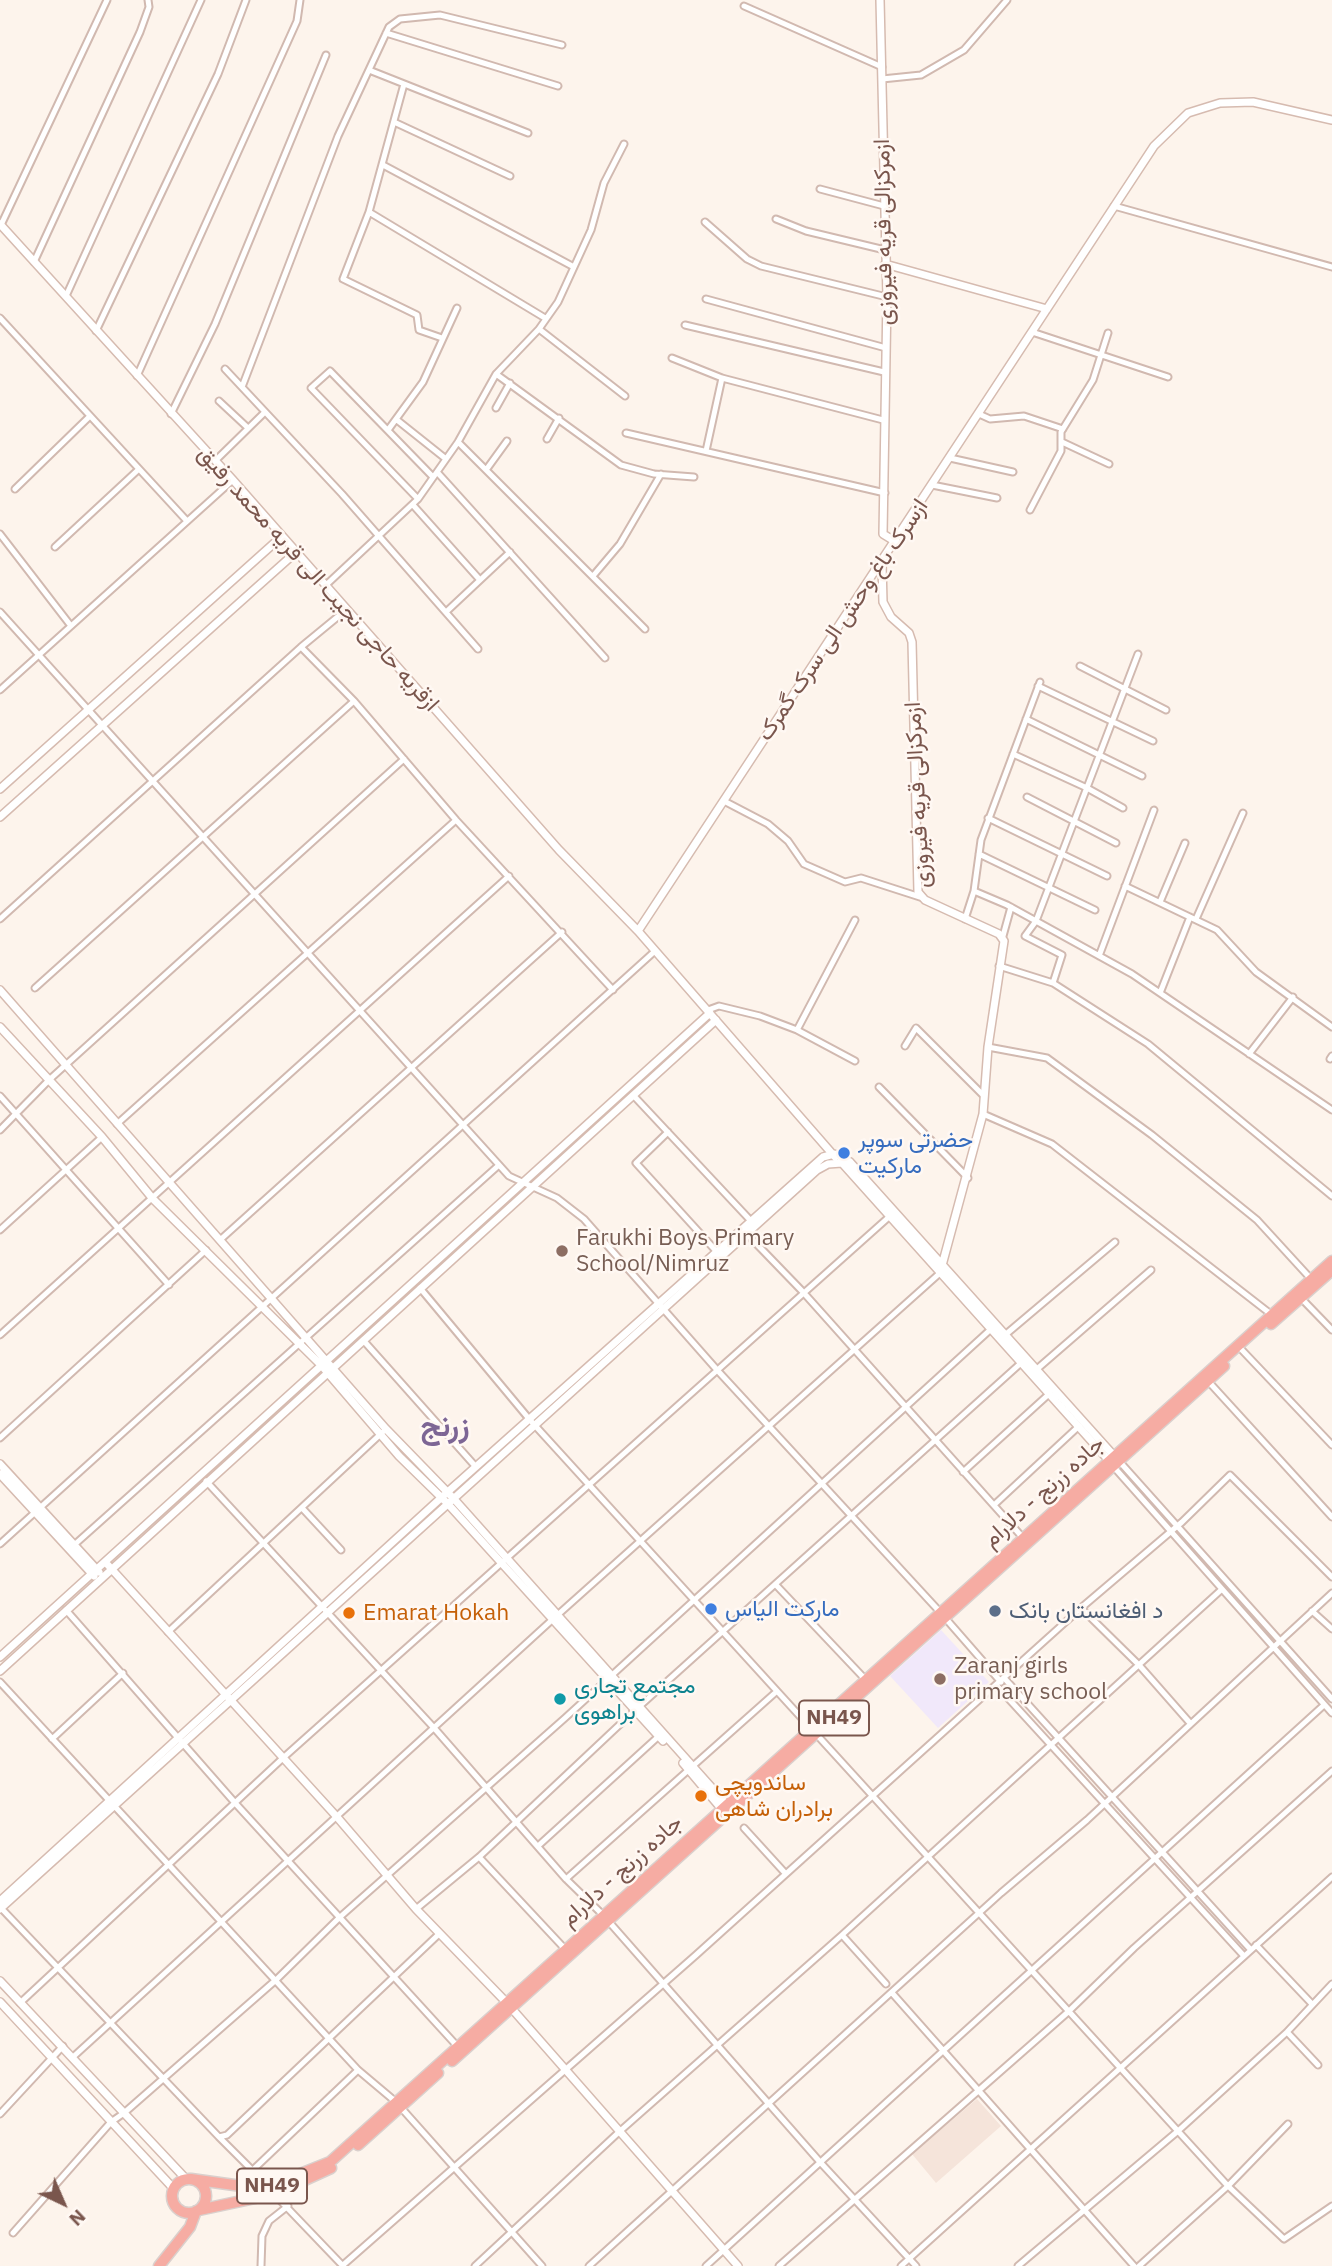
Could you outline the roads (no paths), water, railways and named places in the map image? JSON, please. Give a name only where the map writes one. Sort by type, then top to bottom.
[{"type":"highway","name":"جاده زرنج - دلارام","points":[[188,2179],[262,2189],[330,2162],[398,2105],[943,1615],[1332,1261]]},
{"type":"highway","name":"جاده زرنج - دلارام","points":[[1113,1460],[1209,1381],[1241,1349],[1332,1270]]},
{"type":"highway","name":"جاده زرنج - دلارام","points":[[814,1730],[864,1678],[943,1615]]},
{"type":"highway","name":"جاده زرنج - دلارام","points":[[198,2210],[274,2194],[314,2179],[336,2165],[458,2047],[509,2005],[565,1949],[606,1918]]},
{"type":"highway","points":[[152,2266],[180,2230],[181,2211],[174,2204],[173,2189],[188,2179]]},
{"type":"highway","name":"NH49","points":[[181,2211],[198,2210],[204,2202],[205,2192],[200,2183],[188,2179]]},
{"type":"highway","points":[[159,2266],[191,2227],[198,2210]]},
{"type":"main road","name":"ازمرکزالی قریه فیروزی","points":[[880,0],[887,297],[883,534],[896,542]]},
{"type":"main road","name":"ازسرک باغ وحش الی سرک گمرک","points":[[638,931],[1154,146],[1180,118],[1202,106],[1241,100],[1332,120]]},
{"type":"main road","name":"ازقریه حاجی نجیب الی قریه محمد رفیق","points":[[0,225],[233,480],[559,850],[638,931],[834,1154]]},
{"type":"main road","points":[[886,264],[1047,309]]},
{"type":"main road","points":[[0,789],[281,537]]},
{"type":"main road","points":[[0,817],[295,553]]},
{"type":"main road","name":"ازمرکزالی قریه فیروزی","points":[[882,563],[883,602],[891,617],[909,633],[912,642],[920,897],[1003,936]]},
{"type":"main road","points":[[941,1269],[968,1178],[983,1114],[988,1047],[1003,936]]},
{"type":"main road","points":[[0,990],[307,1337],[324,1363],[383,1432],[448,1498],[726,1809]]},
{"type":"main road","points":[[0,1657],[107,1565],[709,1012]]},
{"type":"main road","points":[[107,1565],[206,1481],[716,1020]]},
{"type":"main road","points":[[0,1027],[102,1137],[153,1199],[262,1308],[324,1363]]},
{"type":"main road","points":[[834,1154],[837,1162]]},
{"type":"main road","points":[[662,1305],[717,1252],[744,1232],[751,1221],[811,1166],[823,1157],[834,1154],[850,1162],[990,1329],[1078,1427],[1113,1460]]},
{"type":"main road","points":[[0,1906],[228,1697],[321,1606],[448,1498],[744,1232],[817,1171],[837,1162],[842,1163],[1037,1369],[1113,1460]]},
{"type":"main road","points":[[228,1697],[328,1613],[448,1498],[476,1467],[532,1423]]},
{"type":"main road","points":[[0,1464],[97,1574]]},
{"type":"main road","points":[[0,1474],[73,1546],[97,1574]]},
{"type":"main road","points":[[107,1565],[337,1817],[416,1909],[509,2005],[564,2071],[738,2266]]},
{"type":"main road","points":[[0,1671],[66,1610],[97,1574]]},
{"type":"main road","points":[[0,1981],[188,2179]]},
{"type":"main road","points":[[0,2002],[173,2189]]},
{"type":"street","points":[[0,225],[107,0]]},
{"type":"street","points":[[34,262],[140,32],[149,7],[148,0]]},
{"type":"street","points":[[66,296],[201,0]]},
{"type":"street","points":[[96,331],[218,74],[246,0]]},
{"type":"street","points":[[138,376],[297,21],[300,0]]},
{"type":"street","points":[[882,79],[921,75],[964,50],[1007,0]]},
{"type":"street","points":[[744,6],[881,67]]},
{"type":"street","points":[[242,387],[338,136],[389,27],[400,19],[440,15],[562,45]]},
{"type":"street","points":[[386,33],[558,86]]},
{"type":"street","points":[[171,414],[215,324],[326,55]]},
{"type":"street","points":[[369,70],[528,133]]},
{"type":"street","points":[[404,84],[369,212],[343,279],[417,315],[419,330],[442,338]]},
{"type":"street","points":[[394,122],[510,176]]},
{"type":"street","points":[[326,585],[418,499],[458,442],[496,374],[539,328],[558,302],[591,230],[604,183],[624,144]]},
{"type":"street","points":[[383,165],[573,267]]},
{"type":"street","points":[[820,189],[884,206]]},
{"type":"street","points":[[1114,206],[1332,267]]},
{"type":"street","points":[[369,212],[545,318]]},
{"type":"street","points":[[776,219],[806,231],[885,250]]},
{"type":"street","points":[[705,222],[747,259],[764,267],[887,297]]},
{"type":"street","points":[[706,299],[886,348]]},
{"type":"street","points":[[388,430],[423,382],[457,308]]},
{"type":"street","points":[[0,318],[187,521]]},
{"type":"street","points":[[684,325],[884,372]]},
{"type":"street","points":[[539,328],[625,396]]},
{"type":"street","points":[[1032,332],[1168,377]]},
{"type":"street","points":[[1030,510],[1060,451],[1063,429],[1093,380],[1108,333]]},
{"type":"street","points":[[672,358],[722,377],[883,420]]},
{"type":"street","points":[[225,369],[478,649]]},
{"type":"street","points":[[418,499],[311,388],[330,371],[510,552],[605,658]]},
{"type":"street","points":[[496,374],[621,465],[661,474],[694,477]]},
{"type":"street","points":[[706,452],[722,377]]},
{"type":"street","points":[[496,408],[510,383]]},
{"type":"street","points":[[219,401],[248,428]]},
{"type":"street","points":[[215,461],[265,412]]},
{"type":"street","points":[[979,414],[990,419],[1024,416],[1063,429]]},
{"type":"street","points":[[15,489],[90,416]]},
{"type":"street","points":[[547,439],[559,418]]},
{"type":"street","points":[[397,420],[446,459]]},
{"type":"street","points":[[626,433],[885,493]]},
{"type":"street","points":[[486,470],[507,441]]},
{"type":"street","points":[[458,442],[645,629]]},
{"type":"street","points":[[1062,442],[1109,464]]},
{"type":"street","points":[[950,458],[1013,472]]},
{"type":"street","points":[[55,547],[139,469]]},
{"type":"street","points":[[593,576],[620,544],[661,474]]},
{"type":"street","points":[[0,690],[233,480]]},
{"type":"street","points":[[932,485],[997,498]]},
{"type":"street","points":[[413,505],[480,580]]},
{"type":"street","points":[[0,534],[71,626]]},
{"type":"street","points":[[446,612],[510,552]]},
{"type":"street","points":[[0,919],[153,779],[346,610]]},
{"type":"street","points":[[0,612],[509,1176],[557,1198],[584,1219],[718,1371],[943,1615],[1051,1745],[1154,1861],[1244,1956]]},
{"type":"street","points":[[301,647],[354,701],[456,820],[613,990]]},
{"type":"street","points":[[1053,983],[1062,955],[1025,936],[1036,921],[1138,654]]},
{"type":"street","points":[[1080,666],[1166,710]]},
{"type":"street","points":[[965,919],[974,891],[988,818],[1039,684],[1153,741]]},
{"type":"street","points":[[35,988],[354,701]]},
{"type":"street","points":[[1026,719],[1142,776]]},
{"type":"street","points":[[1013,754],[1123,808]]},
{"type":"street","points":[[0,1130],[49,1080],[404,760]]},
{"type":"street","points":[[1027,797],[1116,843]]},
{"type":"street","points":[[723,801],[768,824],[788,841],[804,864],[845,882],[861,878],[920,897]]},
{"type":"street","points":[[1099,956],[1154,810]]},
{"type":"street","points":[[1160,993],[1242,813]]},
{"type":"street","points":[[988,818],[1107,876]]},
{"type":"street","points":[[117,1124],[456,820]]},
{"type":"street","points":[[1160,902],[1185,843]]},
{"type":"street","points":[[979,854],[1095,910]]},
{"type":"street","points":[[0,1335],[509,876]]},
{"type":"street","points":[[1125,886],[1217,930],[1256,972],[1332,1027]]},
{"type":"street","points":[[974,891],[1011,907],[1160,993],[1332,1110]]},
{"type":"street","points":[[1003,936],[1011,907]]},
{"type":"street","points":[[797,1030],[855,920]]},
{"type":"street","points":[[220,1241],[413,1070],[562,932]]},
{"type":"street","points":[[0,1544],[655,951]]},
{"type":"street","points":[[999,966],[1053,983],[1148,1044],[1332,1196]]},
{"type":"street","points":[[1249,1055],[1293,997]]},
{"type":"street","points":[[709,1012],[719,1006],[797,1030],[855,1061]]},
{"type":"street","points":[[905,1046],[916,1028],[984,1096]]},
{"type":"street","points":[[988,1047],[1047,1058],[1152,1135],[1257,1220],[1311,1279]]},
{"type":"street","points":[[879,1087],[968,1178]]},
{"type":"street","points":[[633,1095],[751,1221]]},
{"type":"street","points":[[0,1096],[169,1285]]},
{"type":"street","points":[[983,1114],[1052,1144],[1272,1315]]},
{"type":"street","points":[[668,1132],[636,1163],[717,1252]]},
{"type":"street","points":[[0,1230],[102,1137]]},
{"type":"street","points":[[73,1546],[499,1165]]},
{"type":"street","points":[[20,2003],[283,1758],[890,1216]]},
{"type":"street","points":[[744,1232],[803,1292],[1025,1541]]},
{"type":"street","points":[[1005,1335],[1115,1242]]},
{"type":"street","points":[[0,1438],[206,1250]]},
{"type":"street","points":[[73,2057],[556,1617],[770,1428],[941,1269]]},
{"type":"street","points":[[1037,1369],[1151,1270]]},
{"type":"street","points":[[420,1288],[532,1423],[1228,2186],[1284,2239],[1332,2206]]},
{"type":"street","points":[[1301,1298],[1332,1330]]},
{"type":"street","points":[[13,2234],[110,2122],[124,2113],[277,1979],[340,1917],[610,1677],[990,1329]]},
{"type":"street","points":[[363,1340],[476,1467]]},
{"type":"street","points":[[1241,1349],[1332,1446]]},
{"type":"street","points":[[416,1909],[479,1857],[638,1709],[1021,1363]]},
{"type":"street","points":[[1209,1381],[1332,1517]]},
{"type":"street","points":[[964,1472],[1049,1394]]},
{"type":"street","points":[[994,1505],[1078,1427]]},
{"type":"street","points":[[168,1632],[383,1432]]},
{"type":"street","points":[[1113,1460],[1178,1525],[1332,1699]]},
{"type":"street","points":[[1113,1460],[1170,1532],[1332,1713]]},
{"type":"street","points":[[274,2194],[343,2266],[664,1983],[1081,1608],[1178,1525],[1230,1475],[1332,1577]]},
{"type":"street","points":[[206,1481],[435,1729],[566,1879],[606,1918],[820,2162],[916,2266]]},
{"type":"street","points":[[303,1509],[341,1550]]},
{"type":"street","points":[[776,1585],[864,1678]]},
{"type":"street","points":[[475,2266],[619,2132],[842,1936],[1221,1590]]},
{"type":"street","points":[[589,2266],[768,2102],[893,1994],[1104,1804],[1332,1593]]},
{"type":"street","points":[[1081,1608],[1139,1665],[1190,1723]]},
{"type":"street","points":[[66,1610],[236,1804],[458,2047]]},
{"type":"street","points":[[1312,1611],[1332,1629]]},
{"type":"street","points":[[52,1739],[123,1673]]},
{"type":"street","points":[[0,1682],[168,1866],[277,1979],[358,2070],[398,2105],[542,2266]]},
{"type":"street","points":[[1001,1682],[1059,1738],[1198,1891],[1311,2004]]},
{"type":"street","points":[[566,1879],[776,1692]]},
{"type":"street","points":[[706,2266],[1324,1705]]},
{"type":"street","points":[[538,1846],[660,1735]]},
{"type":"street","points":[[779,2266],[1068,2012],[1332,1771]]},
{"type":"street","points":[[744,1828],[785,1873]]},
{"type":"street","points":[[479,1857],[565,1949]]},
{"type":"street","points":[[901,2266],[1332,1877]]},
{"type":"street","points":[[0,1906],[252,2170]]},
{"type":"street","points":[[219,2137],[227,2135],[439,1934]]},
{"type":"street","points":[[842,1936],[886,1984]]},
{"type":"street","points":[[1017,2266],[1178,2131],[1287,2032],[1332,1984]]},
{"type":"street","points":[[893,1994],[1137,2266],[1228,2186],[1288,2124]]},
{"type":"street","points":[[1287,2032],[1318,2065]]},
{"type":"street","points":[[0,2114],[63,2046]]},
{"type":"street","points":[[235,2186],[358,2070]]},
{"type":"street","points":[[261,2266],[261,2236],[269,2221],[288,2206]]},
{"type":"place","name":"حضرتی سوپر مارکیت","points":[[844,1153]]},
{"type":"place","name":"Farukhi Boys Primary School/Nimruz","points":[[562,1251]]},
{"type":"place","name":"مارکت الیاس","points":[[711,1609]]},
{"type":"place","name":"د افغانستان بانک","points":[[995,1611]]},
{"type":"place","name":"Emarat Hokah","points":[[349,1613]]},
{"type":"place","name":"Zaranj girls primary school","points":[[940,1679]]},
{"type":"place","name":"مجتمع تجاری براهوی","points":[[560,1699]]},
{"type":"place","name":"ساندویچی برادران شاهی","points":[[701,1796]]},
{"type":"district","name":"زرنج","points":[[445,1427]]}]
